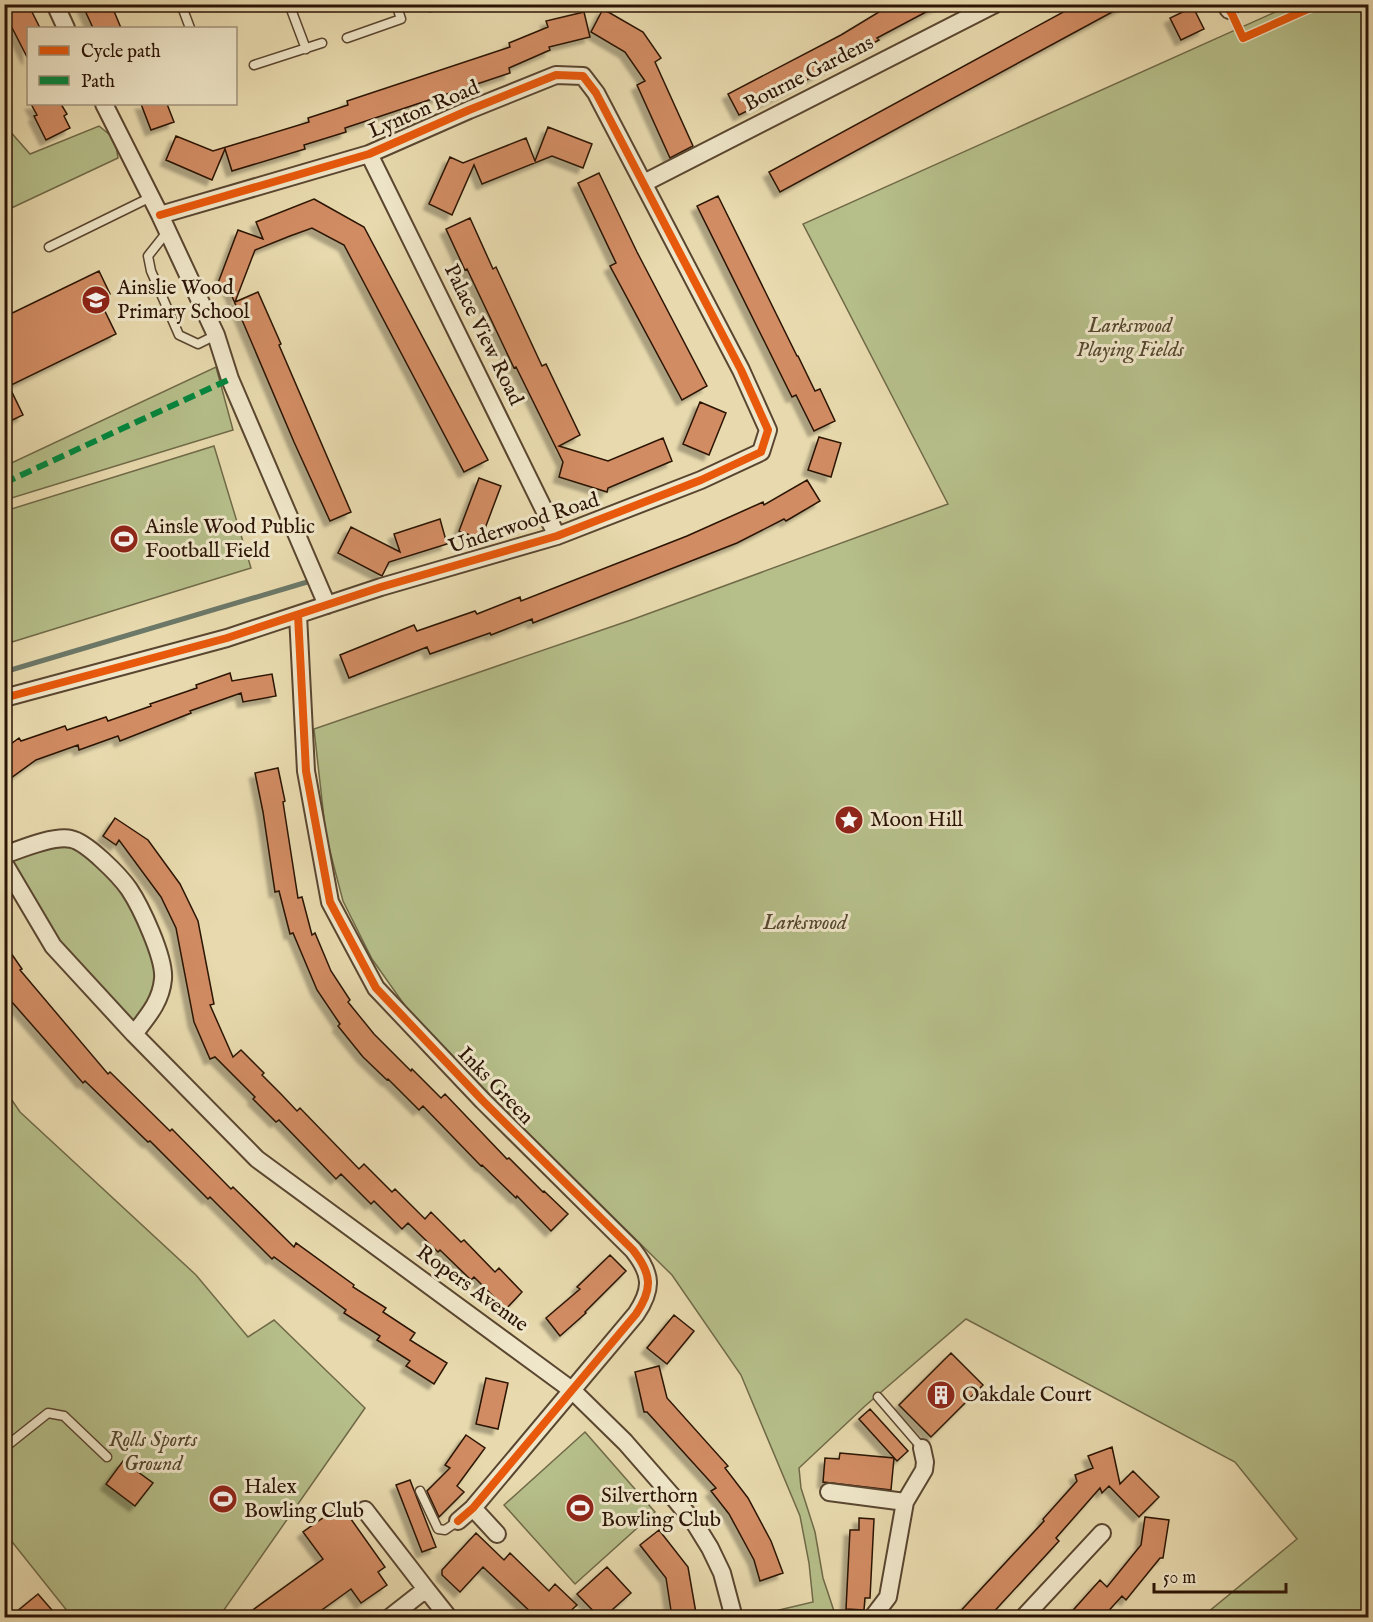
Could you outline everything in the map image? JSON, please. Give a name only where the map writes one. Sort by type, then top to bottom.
[{"type":"street","points":[[55,4],[66,27]]},
{"type":"street","name":"Bourne Gardens","points":[[644,183],[995,4]]},
{"type":"street","name":"Lynton Road","points":[[160,215],[369,154],[556,75],[583,76],[596,93],[644,183]]},
{"type":"street","points":[[105,105],[160,215],[216,335],[230,379],[327,605]]},
{"type":"street","name":"Palace View Road","points":[[369,154],[557,536]]},
{"type":"street","name":"Underwood Road","points":[[4,698],[227,638],[381,587],[557,536],[701,480],[761,452],[768,430],[741,370],[644,183]]},
{"type":"street","name":"Inks Green","points":[[298,615],[306,771],[330,902],[335,912],[376,988],[483,1101],[633,1250],[644,1264],[649,1282],[646,1298],[636,1314],[473,1508],[458,1521]]},
{"type":"street","points":[[4,855],[50,840],[70,838],[88,846],[129,889],[153,934],[164,976],[158,1002],[134,1034]]},
{"type":"street","name":"Ropers Avenue","points":[[4,863],[53,946],[134,1034],[257,1159],[573,1390],[625,1442],[694,1522],[722,1573],[734,1617]]},
{"type":"street","points":[[872,1617],[888,1597],[905,1502],[924,1470],[922,1448]]},
{"type":"street","points":[[829,1492],[905,1502]]},
{"type":"street","points":[[473,1508],[497,1534]]},
{"type":"street","points":[[365,1510],[449,1617]]},
{"type":"street","points":[[1023,1617],[1102,1533]]},
{"type":"street","points":[[389,1617],[426,1589]]},
{"type":"lane","points":[[181,4],[190,27]]},
{"type":"lane","points":[[290,4],[306,49]]},
{"type":"lane","points":[[347,39],[401,19],[396,4]]},
{"type":"lane","points":[[254,65],[322,43]]},
{"type":"lane","points":[[49,247],[151,197]]},
{"type":"lane","points":[[167,232],[148,256],[151,272],[179,335],[198,344],[216,335]]},
{"type":"lane","points":[[878,1397],[922,1448]]},
{"type":"lane","points":[[4,1448],[48,1413],[64,1416],[107,1457]]},
{"type":"lane","points":[[420,1491],[438,1529],[446,1530],[458,1521]]},
{"type":"green space","name":"Larkswood","points":[[1291,5],[1359,5],[1368,13],[1368,1617],[1202,1617],[1297,1539],[1235,1462],[966,1319],[865,1406],[799,1468],[801,1488],[815,1532],[823,1578],[836,1617],[783,1617],[779,1610],[813,1602],[809,1563],[800,1516],[741,1375],[672,1275],[418,1024],[372,959],[343,901],[326,836],[314,729],[631,620],[948,504],[803,224]]},
{"type":"green space","points":[[99,126],[115,139],[118,158],[5,211],[4,129],[8,129],[30,154]]},
{"type":"green space","points":[[216,367],[233,430],[5,500],[5,466]]},
{"type":"green space","name":"Ainsle Wood Public Football Field","points":[[214,446],[251,568],[12,642],[5,618],[5,511]]},
{"type":"green space","points":[[70,838],[129,889],[164,976],[134,1034],[53,946],[5,863]]},
{"type":"green space","name":"Rolls Sports Ground","points":[[5,1090],[20,1112],[196,1275],[248,1337],[274,1320],[365,1408],[219,1617],[72,1617],[5,1533]]},
{"type":"green space","name":"Silverthorn Bowling Club","points":[[585,1432],[655,1512],[575,1584],[504,1505]]},
{"type":"building","points":[[4,4],[28,4],[40,27],[27,27],[27,57],[4,12]]},
{"type":"building","points":[[82,4],[111,4],[121,27],[93,27]]},
{"type":"building","points":[[892,4],[941,4],[781,94],[739,115],[728,94],[841,35]]},
{"type":"building","points":[[1078,4],[1127,4],[780,192],[769,172]]},
{"type":"building","points":[[1193,7],[1204,29],[1181,40],[1170,18]]},
{"type":"building","points":[[603,9],[643,32],[661,58],[655,62],[693,146],[670,158],[637,85],[645,81],[625,52],[591,32]]},
{"type":"building","points":[[584,12],[590,37],[549,47],[550,50],[509,68],[510,73],[345,128],[346,132],[304,145],[305,149],[232,171],[225,149],[212,180],[166,160],[176,136],[213,151],[309,122],[308,118],[348,105],[347,101],[510,47],[509,43],[548,27],[546,21]]},
{"type":"building","points":[[32,105],[62,105],[67,114],[64,116],[70,128],[46,140],[34,116],[37,115]]},
{"type":"building","points":[[141,105],[167,105],[174,122],[151,130]]},
{"type":"building","points":[[548,127],[592,144],[583,168],[552,156],[482,184],[474,165],[452,215],[429,204],[450,157],[463,163],[526,138],[535,161]]},
{"type":"building","points":[[599,173],[637,252],[707,386],[682,400],[610,266],[616,263],[578,183]]},
{"type":"building","points":[[718,196],[815,391],[820,389],[835,421],[814,431],[796,395],[792,397],[697,206]]},
{"type":"building","points":[[314,199],[364,227],[488,460],[464,472],[344,245],[312,228],[290,236],[255,250],[235,302],[258,292],[281,344],[279,345],[351,512],[330,521],[228,287],[218,283],[238,230],[263,239],[256,222]]},
{"type":"building","points":[[470,218],[493,269],[496,267],[542,366],[546,364],[580,435],[559,446],[608,461],[663,438],[672,461],[608,488],[607,492],[559,477],[563,462],[446,229]]},
{"type":"building","name":"Ainslie Wood Primary School","points":[[99,271],[110,294],[99,299],[116,334],[9,386],[23,415],[4,424],[4,317]]},
{"type":"building","points":[[700,402],[726,413],[709,455],[683,444]]},
{"type":"building","points":[[819,437],[841,443],[831,477],[808,470]]},
{"type":"building","points":[[479,478],[501,486],[481,539],[459,531]]},
{"type":"building","points":[[807,480],[820,501],[786,521],[784,519],[737,543],[533,623],[532,619],[491,635],[490,633],[430,654],[427,647],[349,678],[340,655],[414,625],[417,631],[475,611],[477,614],[520,597],[521,601],[687,536],[763,502],[764,505]]},
{"type":"building","points":[[440,519],[447,544],[389,562],[382,576],[338,553],[351,527],[400,552],[394,534]]},
{"type":"building","points":[[230,673],[232,681],[272,674],[276,696],[243,702],[241,693],[190,711],[191,713],[120,741],[118,736],[79,750],[78,745],[36,760],[4,783],[4,749],[19,738],[21,741],[65,726],[67,730],[106,717],[108,721],[197,688],[196,685]]},
{"type":"building","points":[[278,768],[285,801],[283,802],[298,898],[302,897],[312,935],[315,933],[331,971],[350,1000],[348,1002],[374,1034],[411,1071],[412,1069],[441,1098],[445,1094],[507,1159],[509,1158],[568,1214],[551,1231],[517,1196],[516,1198],[481,1166],[423,1106],[419,1110],[363,1057],[338,1026],[340,1024],[317,990],[293,933],[290,934],[279,891],[275,892],[255,773]]},
{"type":"building","points":[[115,818],[148,840],[180,884],[198,921],[214,1004],[210,1005],[233,1057],[241,1050],[297,1111],[300,1108],[359,1169],[364,1164],[392,1192],[395,1189],[425,1219],[431,1212],[461,1242],[464,1240],[495,1272],[499,1268],[522,1292],[506,1309],[474,1277],[471,1280],[408,1223],[402,1229],[374,1201],[371,1204],[341,1174],[336,1179],[279,1120],[276,1122],[253,1099],[255,1097],[215,1057],[210,1059],[194,1022],[176,928],[161,897],[119,840],[116,845],[103,836]]},
{"type":"building","points":[[4,943],[22,969],[20,970],[108,1074],[110,1072],[170,1131],[172,1129],[231,1189],[233,1187],[294,1247],[296,1243],[354,1285],[353,1287],[386,1308],[383,1312],[415,1333],[410,1340],[447,1363],[434,1384],[406,1366],[410,1361],[377,1340],[380,1336],[344,1313],[346,1310],[274,1257],[272,1259],[150,1141],[148,1142],[85,1081],[83,1083],[4,993]]},
{"type":"building","points":[[610,1255],[626,1271],[586,1313],[560,1336],[546,1318],[580,1289],[577,1287]]},
{"type":"building","points":[[674,1315],[694,1331],[667,1364],[647,1348]]},
{"type":"building","name":"Oakdale Court","points":[[951,1353],[983,1385],[931,1437],[899,1405]]},
{"type":"building","points":[[659,1366],[667,1398],[728,1466],[725,1468],[748,1498],[771,1541],[783,1573],[760,1581],[754,1560],[729,1514],[711,1491],[716,1488],[647,1412],[644,1412],[635,1372]]},
{"type":"building","points":[[486,1378],[508,1383],[498,1429],[476,1424]]},
{"type":"building","points":[[870,1409],[908,1451],[897,1461],[859,1419]]},
{"type":"building","points":[[466,1435],[485,1448],[457,1486],[464,1492],[439,1517],[427,1491],[450,1468],[445,1465]]},
{"type":"building","points":[[1112,1447],[1120,1484],[1133,1471],[1159,1497],[1139,1517],[1109,1486],[1102,1493],[1100,1488],[1056,1538],[1059,1541],[989,1617],[955,1617],[1044,1521],[1043,1519],[1077,1481],[1075,1475],[1093,1468],[1088,1456]]},
{"type":"building","points":[[840,1453],[894,1458],[891,1490],[823,1482],[825,1458],[839,1459]]},
{"type":"building","points":[[123,1461],[153,1483],[135,1506],[106,1484]]},
{"type":"building","points":[[410,1480],[436,1547],[422,1552],[396,1485]]},
{"type":"building","points":[[341,1505],[385,1567],[378,1572],[387,1585],[361,1603],[351,1589],[312,1617],[243,1617],[323,1559],[303,1532]]},
{"type":"building","points":[[1145,1517],[1169,1520],[1163,1558],[1160,1558],[1126,1600],[1122,1596],[1103,1617],[1067,1617],[1100,1580],[1107,1587],[1141,1545]]},
{"type":"building","points":[[859,1518],[874,1519],[870,1598],[865,1598],[864,1610],[846,1609],[850,1530],[859,1530]]},
{"type":"building","points":[[659,1530],[688,1567],[696,1613],[672,1617],[666,1578],[640,1545]]},
{"type":"building","points":[[476,1533],[504,1560],[510,1553],[549,1591],[555,1584],[577,1605],[564,1617],[536,1617],[483,1567],[460,1592],[442,1575],[442,1570]]},
{"type":"building","points":[[607,1567],[631,1593],[604,1617],[599,1617],[577,1594]]},
{"type":"building","points":[[38,1594],[58,1617],[10,1617]]},
{"type":"waterway","points":[[4,672],[314,580]]},
{"type":"marked path","points":[[4,483],[230,379]]},
{"type":"cycle path","points":[[1225,4],[1243,38],[1319,4]]},
{"type":"cycle path","points":[[4,698],[227,638],[381,587],[557,536],[701,480],[761,452],[768,430],[741,370],[596,93],[583,76],[556,75],[369,154],[160,215]]},
{"type":"cycle path","points":[[298,615],[306,771],[330,902],[376,988],[483,1101],[633,1250],[647,1274],[648,1289],[636,1314],[473,1508],[458,1521]]},
{"type":"place","name":"Ainslie Wood Primary School","points":[[96,300]]},
{"type":"place","name":"Ainsle Wood Public Football Field","points":[[124,539]]},
{"type":"place","name":"Moon Hill","points":[[849,820]]},
{"type":"place","name":"Oakdale Court","points":[[941,1395]]},
{"type":"place","name":"Halex Bowling Club","points":[[223,1499]]},
{"type":"place","name":"Silverthorn Bowling Club","points":[[580,1508]]},
{"type":"park label","name":"Larkswood Playing Fields","points":[[1130,338]]}]
